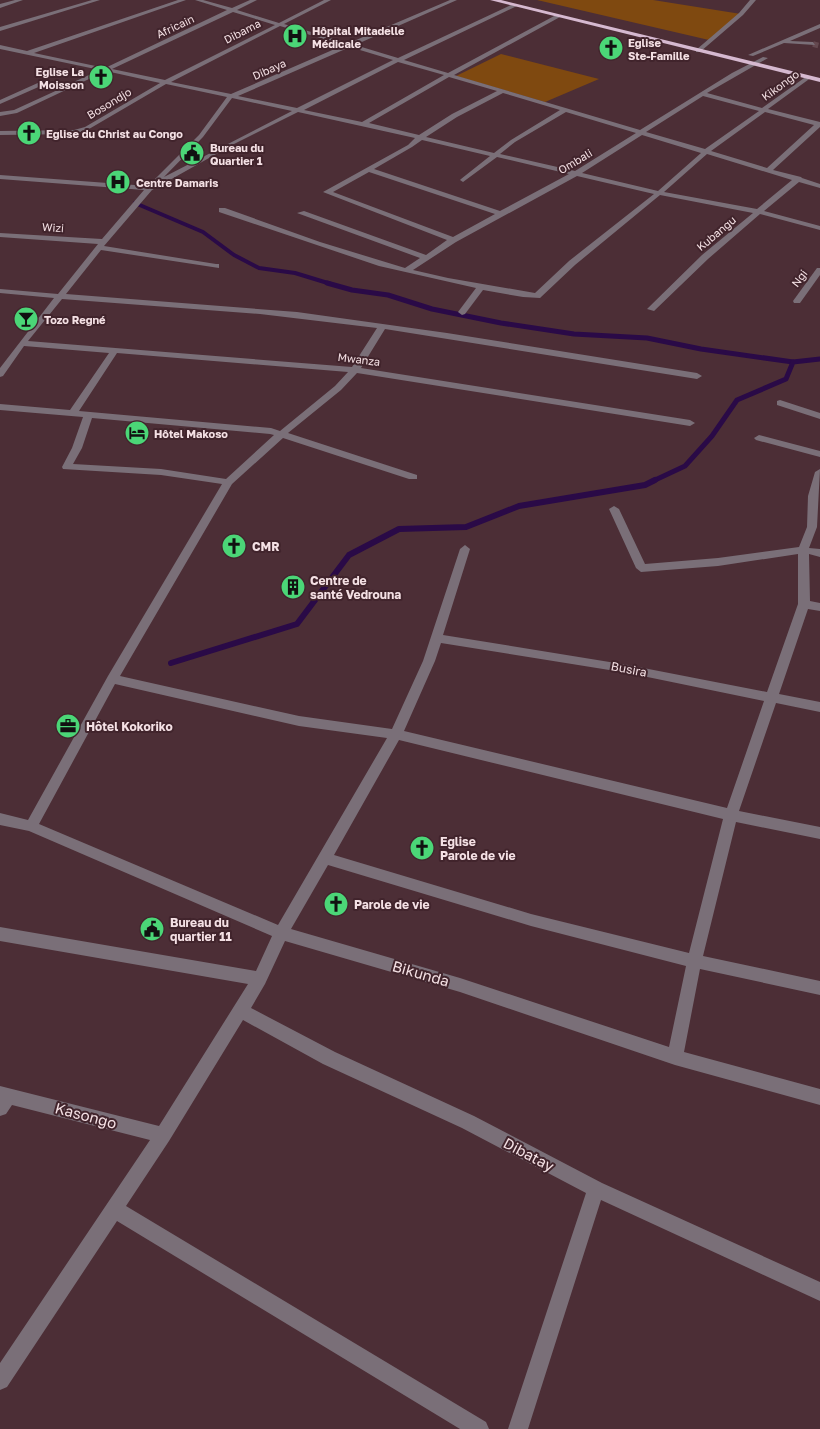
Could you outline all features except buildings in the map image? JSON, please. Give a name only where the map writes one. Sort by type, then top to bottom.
[{"type":"highway","points":[[493,0],[820,80]]},
{"type":"highway","points":[[523,0],[724,48]]},
{"type":"highway","points":[[742,52],[774,60]]},
{"type":"street","points":[[0,6],[20,0]]},
{"type":"street","points":[[0,29],[96,0]]},
{"type":"street","name":"Africain","points":[[27,53],[184,0]]},
{"type":"street","points":[[198,0],[449,76],[799,178],[820,186]]},
{"type":"street","name":"Africain","points":[[0,114],[15,112],[254,0]]},
{"type":"street","name":"Dibama","points":[[166,82],[328,0]]},
{"type":"street","name":"Dibaya","points":[[230,96],[454,0]]},
{"type":"street","points":[[698,51],[741,14],[753,0]]},
{"type":"street","points":[[0,177],[150,188],[232,143],[396,60],[515,5]]},
{"type":"street","points":[[362,124],[558,16]]},
{"type":"street","points":[[751,54],[820,26]]},
{"type":"street","points":[[780,42],[813,44]]},
{"type":"street","points":[[2,48],[362,124],[493,156],[659,193],[759,212],[820,228]]},
{"type":"street","name":"Ombali","points":[[406,271],[453,240],[575,174],[640,131],[764,58]]},
{"type":"street","name":"Kikongo","points":[[222,210],[309,241],[406,271],[480,287],[534,296],[539,295],[572,263],[659,193],[707,151],[808,77]]},
{"type":"street","name":"Bosondjo","points":[[0,134],[81,131],[166,82]]},
{"type":"street","points":[[0,102],[42,83],[67,87]]},
{"type":"street","points":[[453,240],[327,192],[503,91]]},
{"type":"street","points":[[703,94],[820,125]]},
{"type":"street","points":[[0,374],[22,343],[135,203],[201,136],[230,96]]},
{"type":"street","points":[[463,180],[493,156],[565,110]]},
{"type":"street","points":[[769,170],[807,134],[820,125]]},
{"type":"street","points":[[368,170],[500,214]]},
{"type":"street","name":"Kubangu","points":[[651,309],[705,257],[799,178]]},
{"type":"street","points":[[301,213],[425,257]]},
{"type":"street","name":"Wizi","points":[[0,235],[103,245],[216,266]]},
{"type":"street","name":"Ngi","points":[[797,301],[820,270]]},
{"type":"street","points":[[462,312],[480,287]]},
{"type":"street","points":[[0,291],[61,297],[218,306],[382,327],[697,376]]},
{"type":"street","points":[[31,826],[112,679],[228,482],[256,455],[338,388],[355,370],[382,327]]},
{"type":"street","name":"Mwanza","points":[[22,343],[114,352],[355,370],[690,423]]},
{"type":"street","points":[[73,413],[114,352]]},
{"type":"street","points":[[780,403],[820,416]]},
{"type":"street","points":[[0,407],[259,429],[283,434],[413,477]]},
{"type":"street","points":[[89,414],[67,467],[161,472],[228,482]]},
{"type":"street","points":[[759,438],[820,454]]},
{"type":"street","points":[[674,1057],[694,960],[731,815],[804,604],[802,550],[812,527],[813,496],[820,472]]},
{"type":"street","points":[[614,509],[638,567],[641,568],[718,562],[802,550],[820,553]]},
{"type":"street","points":[[0,1380],[163,1135],[260,979],[281,933],[325,858],[341,826],[396,734],[429,661],[465,549]]},
{"type":"street","points":[[804,604],[820,607]]},
{"type":"street","name":"Busira","points":[[436,638],[619,667],[820,708]]},
{"type":"street","points":[[112,679],[299,721],[396,734],[731,815],[820,833]]},
{"type":"street","name":"Bikunda","points":[[0,819],[31,826],[281,933],[460,985],[674,1057],[820,1097]]},
{"type":"street","points":[[325,858],[531,920],[694,960],[820,988]]},
{"type":"street","points":[[0,934],[260,979]]},
{"type":"street","name":"Dibatay","points":[[241,1011],[328,1058],[468,1122],[596,1189],[820,1292]]},
{"type":"street","name":"Kasongo","points":[[3,1099],[163,1135]]},
{"type":"street","points":[[518,1429],[596,1189]]},
{"type":"street","points":[[114,1208],[479,1429]]},
{"type":"shaded area","points":[[537,0],[653,0],[741,14],[709,40]]},
{"type":"shaded area","points":[[501,54],[599,79],[545,102],[456,76]]},
{"type":"waterway","points":[[135,203],[203,232],[234,255],[259,268],[295,273],[331,284]]},
{"type":"waterway","points":[[327,283],[352,290],[388,295],[432,309],[501,323],[574,334],[647,338],[701,349],[793,362]]},
{"type":"waterway","points":[[793,362],[820,359]]},
{"type":"waterway","points":[[653,481],[685,466],[712,436],[737,400],[786,379],[793,362]]},
{"type":"waterway","points":[[171,663],[297,624],[349,555],[399,529],[466,527],[519,506],[645,485],[653,481]]},
{"type":"tunnel","points":[[813,44],[820,46]]},
{"type":"place","name":"Hôpital Mitadelle Médicale","points":[[295,36]]},
{"type":"place","name":"Eglise Ste-Famille","points":[[611,48]]},
{"type":"place","name":"Eglise La Moisson","points":[[101,77]]},
{"type":"place","name":"Eglise du Christ au Congo","points":[[29,133]]},
{"type":"place","name":"Bureau du Quartier 1","points":[[192,153]]},
{"type":"place","name":"Centre Damaris","points":[[118,182]]},
{"type":"place","name":"Tozo Regné","points":[[26,319]]},
{"type":"place","name":"Hôtel Makoso","points":[[137,433]]},
{"type":"place","name":"CMR","points":[[234,546]]},
{"type":"place","name":"Centre de santé Vedrouna","points":[[293,587]]},
{"type":"place","name":"Hôtel Kokoriko","points":[[68,726]]},
{"type":"place","name":"Eglise Parole de vie","points":[[422,848]]},
{"type":"place","name":"Parole de vie","points":[[336,904]]},
{"type":"place","name":"Bureau du quartier 11","points":[[152,929]]}]
